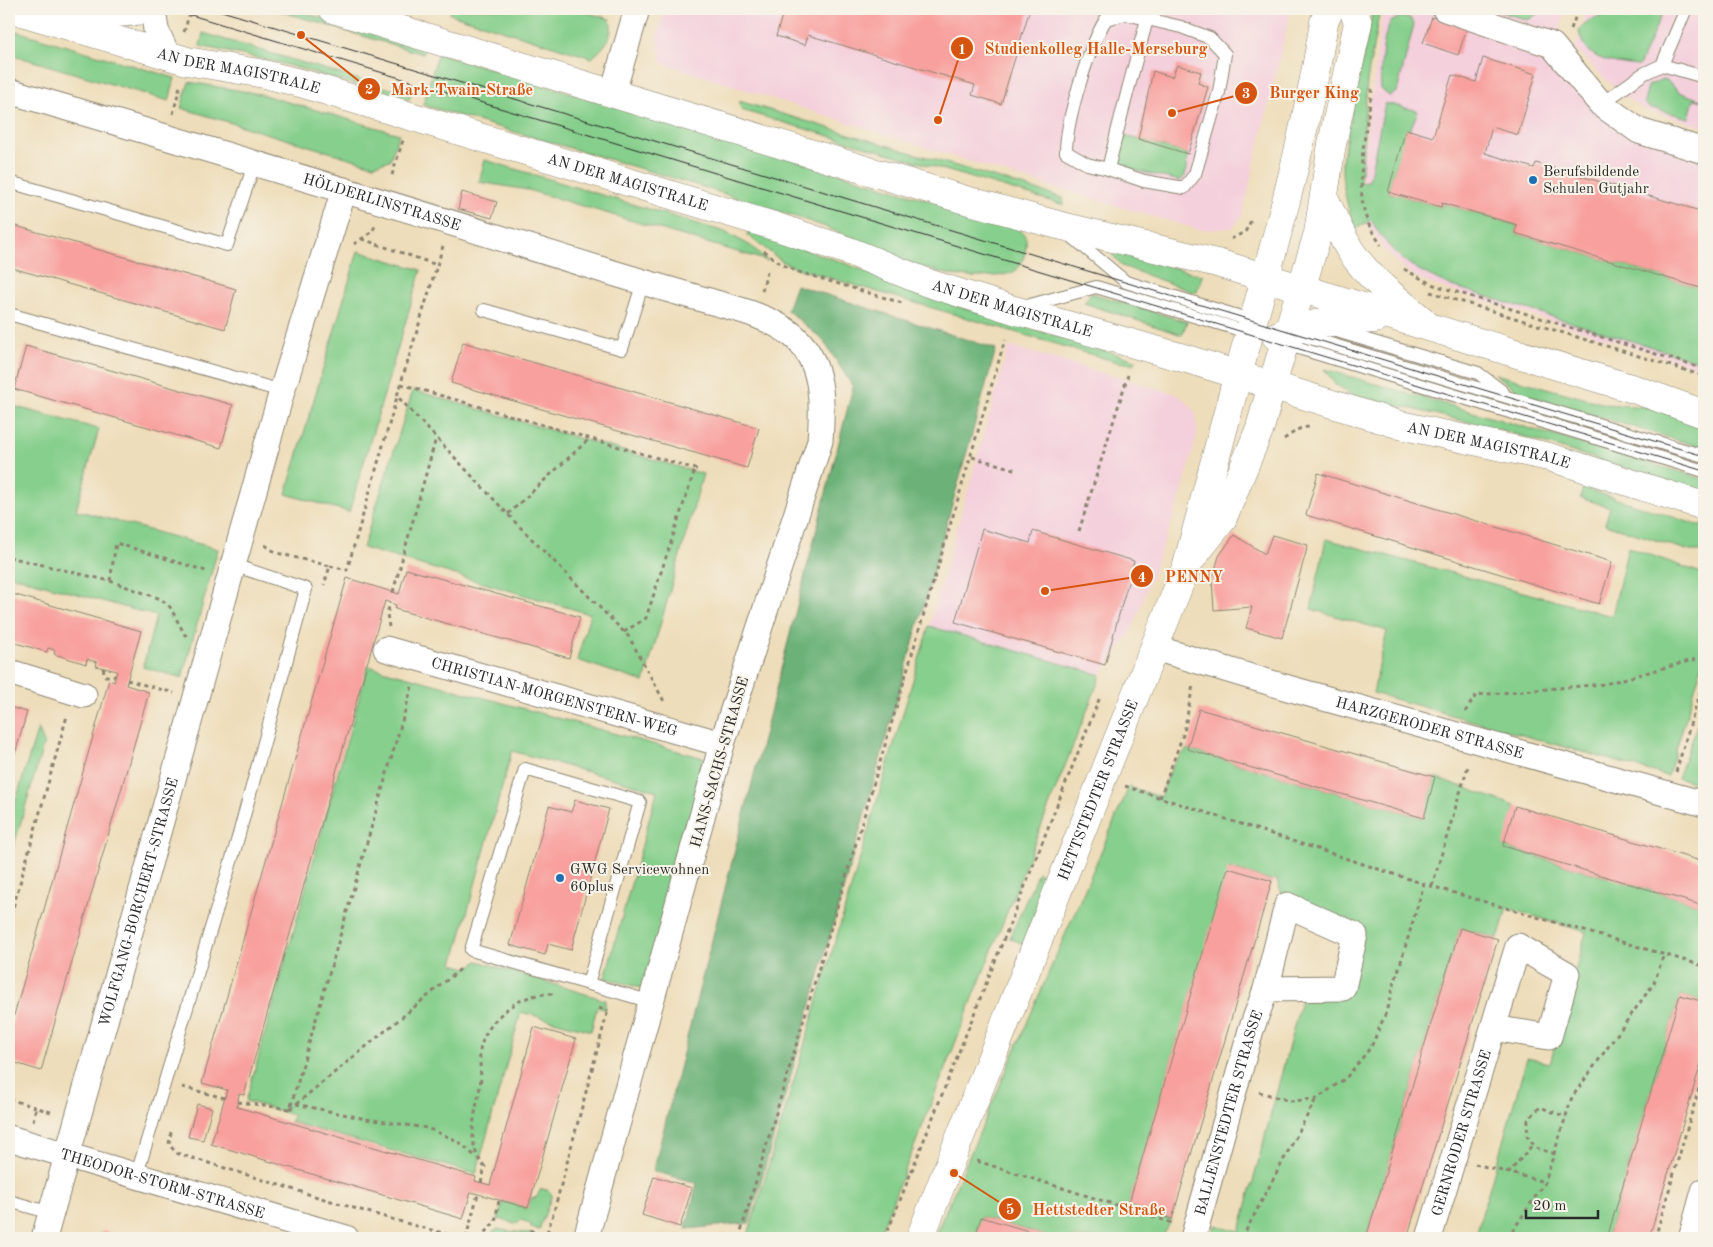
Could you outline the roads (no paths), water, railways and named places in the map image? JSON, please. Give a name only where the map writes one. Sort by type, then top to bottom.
[{"type":"main road","points":[[333,9],[614,92],[962,199],[1058,225],[1217,263],[1637,390],[1704,414]]},
{"type":"main road","points":[[1272,385],[1265,278],[1296,157],[1324,22],[1330,9]]},
{"type":"main road","points":[[1238,374],[1301,289],[1318,232],[1332,144],[1358,22],[1353,9]]},
{"type":"main road","name":"AN DER MAGISTRALE","points":[[21,11],[187,61],[264,74],[313,86],[778,226],[849,251],[928,283],[1014,310],[1238,374],[1400,425],[1549,457],[1704,506]]},
{"type":"main road","points":[[1324,197],[1342,234],[1360,262],[1378,282],[1431,328]]},
{"type":"main road","points":[[1269,333],[1318,323],[1368,318],[1404,320]]},
{"type":"main road","name":"HETTSTEDTER STRASSE","points":[[920,1238],[1187,565],[1238,374]]},
{"type":"main road","name":"HETTSTEDTER STRASSE","points":[[1187,565],[1222,520],[1260,428],[1272,385]]},
{"type":"street","points":[[614,92],[637,9]]},
{"type":"street","points":[[1445,9],[1552,45],[1601,104],[1639,131],[1704,151]]},
{"type":"street","points":[[21,11],[124,14],[153,10],[156,30],[167,54]]},
{"type":"street","name":"HÖLDERLINSTRASSE","points":[[9,91],[255,162],[643,282],[755,314]]},
{"type":"street","name":"WOLFGANG-BORCHERT-STRASSE","points":[[44,1238],[282,391],[344,190]]},
{"type":"street","name":"HANS-SACHS-STRASSE","points":[[586,1238],[722,744],[820,440],[822,390],[816,369],[807,352],[791,334],[755,314]]},
{"type":"street","name":"HARZGERODER STRASSE","points":[[1155,648],[1451,734],[1704,804]]},
{"type":"street","name":"CHRISTIAN-MORGENSTERN-WEG","points":[[386,649],[722,744]]},
{"type":"street","points":[[9,672],[79,693]]},
{"type":"street","name":"BALLENSTEDTER STRASSE","points":[[1195,1234],[1251,1030],[1266,989]]},
{"type":"street","name":"GERNRODER STRASSE","points":[[1429,1238],[1493,1028]]},
{"type":"street","name":"THEODOR-STORM-STRASSE","points":[[9,1138],[137,1174],[284,1229],[346,1238]]},
{"type":"street","points":[[1691,1238],[1704,1192]]},
{"type":"lane","points":[[1662,65],[1686,9]]},
{"type":"lane","points":[[1126,14],[1148,14],[1210,38],[1225,54],[1225,62],[1219,92],[1195,174],[1184,188],[1144,181],[1108,169],[1087,164],[1066,152],[1066,136],[1095,36],[1106,19],[1126,14]]},
{"type":"lane","points":[[1108,169],[1148,14]]},
{"type":"lane","points":[[1601,104],[1643,74],[1662,65],[1704,77]]},
{"type":"lane","points":[[9,182],[227,245],[255,162]]},
{"type":"lane","points":[[1058,225],[1126,282],[1269,333],[1704,471]]},
{"type":"lane","points":[[484,310],[622,349],[643,282]]},
{"type":"lane","points":[[1014,310],[1096,287],[1509,397],[1704,456]]},
{"type":"lane","points":[[1301,289],[1303,301],[1318,323],[1338,332],[1478,373],[1509,397]]},
{"type":"lane","points":[[9,314],[282,391]]},
{"type":"lane","points":[[137,1174],[236,845],[306,589],[232,572]]},
{"type":"lane","points":[[588,984],[640,802],[525,768],[471,950],[588,984],[613,990],[652,1002]]},
{"type":"lane","points":[[9,1201],[51,1213]]},
{"type":"tram line","points":[[171,9],[1704,471]]},
{"type":"tram line","points":[[215,9],[1704,456]]},
{"type":"place","name":"Mark-Twain-Straße","points":[[301,35]]},
{"type":"place","name":"Burger King","points":[[1172,113]]},
{"type":"place","name":"Studienkolleg Halle-Merseburg","points":[[938,120]]},
{"type":"place","name":"Berufsbildende Schulen Gutjahr","points":[[1533,180]]},
{"type":"place","name":"PENNY","points":[[1045,591]]},
{"type":"place","name":"GWG Servicewohnen 60plus","points":[[560,878]]},
{"type":"place","name":"Hettstedter Straße","points":[[954,1173]]}]
